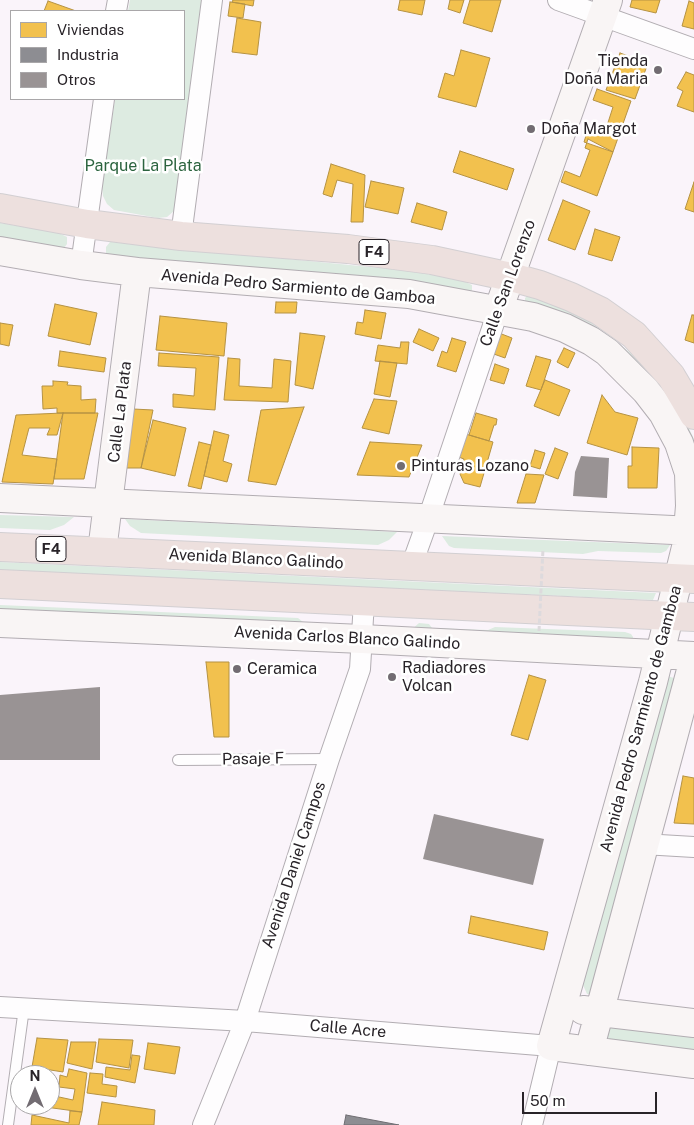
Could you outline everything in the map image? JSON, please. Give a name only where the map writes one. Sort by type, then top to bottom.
[{"type":"highway","name":"F4","points":[[0,208],[88,224],[181,236],[348,249],[432,260],[540,285],[600,311],[634,335],[671,376],[694,415]]},
{"type":"highway","name":"F4","points":[[0,546],[102,551]]},
{"type":"highway","name":"Avenida Blanco Galindo","points":[[102,551],[410,567]]},
{"type":"highway","name":"F4","points":[[410,567],[686,579]]},
{"type":"highway","name":"F4","points":[[0,584],[682,616]]},
{"type":"street","points":[[181,236],[212,0]]},
{"type":"street","points":[[558,0],[605,8],[694,49]]},
{"type":"street","name":"Calle San Lorenzo","points":[[410,567],[428,520],[498,311],[605,8]]},
{"type":"street","points":[[81,265],[104,100]]},
{"type":"street","name":"Avenida Pedro Sarmiento de Gamboa","points":[[0,251],[81,265],[137,272],[409,294],[533,317],[565,328],[591,341],[607,352],[646,391],[663,414],[679,443],[689,473],[691,531],[682,616],[660,654],[551,1046],[532,1125]]},
{"type":"street","name":"Calle La Plata","points":[[102,551],[137,272]]},
{"type":"street","points":[[0,498],[108,502],[428,520],[691,531]]},
{"type":"street","name":"Avenida Daniel Campos","points":[[203,1125],[245,1021],[329,759],[360,669],[364,601]]},
{"type":"street","name":"Avenida Carlos Blanco Galindo","points":[[0,622],[660,654],[694,658]]},
{"type":"street","points":[[589,1052],[694,658]]},
{"type":"street","points":[[643,844],[694,847]]},
{"type":"street","name":"Calle Acre","points":[[0,1007],[245,1021],[551,1046],[694,1064]]},
{"type":"street","points":[[562,1008],[694,1023]]},
{"type":"lane","name":"Pasaje F","points":[[178,760],[329,759]]},
{"type":"lane","points":[[8,1125],[24,1008]]},
{"type":"path","points":[[539,631],[543,549]]},
{"type":"green space","name":"Parque La Plata","points":[[130,0],[202,0],[174,211],[167,217],[158,218],[114,210],[107,204],[103,196],[102,187],[115,100],[185,100],[185,10],[128,10]]},
{"type":"green space","points":[[0,223],[59,233],[67,237],[67,244],[64,248],[57,249],[0,238]]},
{"type":"green space","points":[[110,242],[411,271],[461,280],[472,285],[472,290],[470,292],[109,256],[106,253],[106,247]]},
{"type":"green space","points":[[528,295],[560,305],[587,320],[634,356],[657,380],[687,424],[694,439],[694,462],[658,394],[525,303],[525,298]]},
{"type":"green space","points":[[0,515],[74,517],[64,525],[50,530],[0,528]]},
{"type":"green space","points":[[125,519],[397,532],[389,540],[378,545],[141,533],[130,526]]},
{"type":"green space","points":[[442,536],[670,545],[666,551],[661,553],[598,551],[583,554],[454,548],[449,546]]},
{"type":"green space","points":[[0,562],[656,593],[653,600],[0,571]]},
{"type":"green space","points":[[0,605],[298,618],[308,626],[0,612]]},
{"type":"green space","points":[[419,623],[429,624],[432,628],[488,630],[495,627],[625,632],[631,634],[633,641],[410,631]]},
{"type":"green space","points":[[667,676],[674,678],[676,682],[592,994],[587,994],[583,985],[661,684]]},
{"type":"green space","points":[[608,1025],[694,1032],[694,1055],[606,1041]]},
{"type":"building: Viviendas","points":[[233,0],[254,0],[253,6],[232,2]]},
{"type":"building: Viviendas","points":[[400,0],[425,0],[422,15],[398,10]]},
{"type":"building: Viviendas","points":[[450,0],[464,0],[460,13],[448,9]]},
{"type":"building: Viviendas","points":[[470,0],[501,0],[492,32],[463,23]]},
{"type":"building: Viviendas","points":[[632,0],[660,0],[656,13],[630,7]]},
{"type":"building: Viviendas","points":[[48,1],[73,10],[44,10]]},
{"type":"building: Viviendas","points":[[689,1],[694,3],[694,29],[682,26]]},
{"type":"building: Viviendas","points":[[230,2],[245,4],[243,18],[228,16]]},
{"type":"building: Viviendas","points":[[237,18],[261,22],[257,55],[232,52]]},
{"type":"building: Viviendas","points":[[461,50],[490,58],[476,107],[438,97],[445,73],[454,76]]},
{"type":"building: Viviendas","points":[[620,53],[648,63],[635,99],[606,90]]},
{"type":"building: Viviendas","points":[[686,72],[694,75],[694,112],[677,106],[683,91],[677,88]]},
{"type":"building: Viviendas","points":[[597,89],[631,101],[613,152],[584,142],[588,129],[604,135],[613,107],[593,100]]},
{"type":"building: Viviendas","points":[[588,139],[613,152],[597,196],[561,182],[565,171],[580,177],[590,150],[585,148]]},
{"type":"building: Viviendas","points":[[460,151],[514,169],[507,190],[453,172]]},
{"type":"building: Viviendas","points":[[331,164],[365,175],[363,222],[351,222],[353,184],[337,180],[332,197],[323,194]]},
{"type":"building: Viviendas","points":[[371,181],[404,188],[398,214],[365,207]]},
{"type":"building: Viviendas","points":[[694,182],[694,212],[685,209]]},
{"type":"building: Viviendas","points":[[563,200],[590,211],[575,250],[548,240]]},
{"type":"building: Viviendas","points":[[417,203],[447,212],[442,230],[411,222]]},
{"type":"building: Viviendas","points":[[595,229],[620,237],[612,261],[588,254]]},
{"type":"building: Viviendas","points":[[276,302],[297,302],[296,313],[275,313]]},
{"type":"building: Viviendas","points":[[55,304],[97,313],[90,345],[48,336]]},
{"type":"building: Viviendas","points":[[365,310],[386,313],[381,339],[355,334],[357,322],[363,323]]},
{"type":"building: Viviendas","points":[[692,315],[694,315],[694,343],[685,340]]},
{"type":"building: Viviendas","points":[[160,316],[227,323],[224,356],[156,350]]},
{"type":"building: Viviendas","points":[[0,323],[13,325],[9,346],[0,344]]},
{"type":"building: Viviendas","points":[[419,329],[439,338],[433,351],[413,342]]},
{"type":"building: Viviendas","points":[[300,333],[325,336],[313,389],[295,385]]},
{"type":"building: Viviendas","points":[[499,333],[512,338],[505,358],[491,353]]},
{"type":"building: Viviendas","points":[[452,338],[466,342],[456,372],[437,366],[442,351],[447,353]]},
{"type":"building: Viviendas","points":[[401,342],[409,342],[407,364],[375,361],[378,345],[400,348]]},
{"type":"building: Viviendas","points":[[564,348],[575,353],[568,368],[557,362]]},
{"type":"building: Viviendas","points":[[60,351],[106,358],[104,372],[58,366]]},
{"type":"building: Viviendas","points":[[159,353],[219,357],[215,410],[173,407],[173,394],[194,396],[196,368],[158,366]]},
{"type":"building: Viviendas","points":[[536,356],[551,360],[541,390],[526,386]]},
{"type":"building: Viviendas","points":[[228,358],[240,359],[239,386],[272,388],[274,359],[291,361],[288,402],[224,400]]},
{"type":"building: Viviendas","points":[[380,361],[397,363],[390,397],[374,394]]},
{"type":"building: Viviendas","points":[[495,364],[509,369],[504,384],[490,380]]},
{"type":"building: Viviendas","points":[[545,380],[570,390],[559,416],[534,406]]},
{"type":"building: Viviendas","points":[[53,381],[68,382],[67,385],[81,386],[81,400],[96,399],[95,413],[57,413],[57,408],[43,409],[42,386],[53,386]]},
{"type":"building: Viviendas","points":[[602,395],[615,412],[638,418],[627,455],[587,443]]},
{"type":"building: Viviendas","points":[[374,399],[397,401],[389,434],[362,428]]},
{"type":"building: Viviendas","points":[[304,407],[276,485],[248,481],[261,410]]},
{"type":"building: Viviendas","points":[[133,409],[153,410],[141,468],[126,468]]},
{"type":"building: Viviendas","points":[[63,413],[98,413],[84,479],[54,479]]},
{"type":"building: Viviendas","points":[[63,413],[57,435],[47,435],[50,428],[29,428],[22,455],[57,459],[53,484],[2,482],[16,415]]},
{"type":"building: Viviendas","points":[[476,413],[497,419],[489,441],[469,435]]},
{"type":"building: Viviendas","points":[[153,420],[186,428],[175,476],[141,468]]},
{"type":"building: Viviendas","points":[[214,431],[229,435],[223,461],[232,464],[227,482],[204,476]]},
{"type":"building: Viviendas","points":[[462,433],[493,442],[480,487],[464,483],[460,474],[464,459],[456,456]]},
{"type":"building: Viviendas","points":[[199,442],[211,445],[201,489],[188,486]]},
{"type":"building: Viviendas","points":[[370,442],[422,445],[409,477],[357,475]]},
{"type":"building: Viviendas","points":[[632,447],[659,448],[657,488],[628,488],[628,466],[632,466]]},
{"type":"building: Viviendas","points":[[555,448],[568,453],[558,479],[545,474]]},
{"type":"building: Viviendas","points":[[535,450],[545,453],[540,469],[530,466]]},
{"type":"building: Viviendas","points":[[526,474],[544,475],[535,503],[517,503]]},
{"type":"building: Viviendas","points":[[206,662],[229,662],[229,737],[214,737]]},
{"type":"building: Viviendas","points":[[529,675],[546,680],[528,740],[511,735]]},
{"type":"building: Viviendas","points":[[683,776],[694,778],[694,824],[674,823]]},
{"type":"building: Viviendas","points":[[471,916],[548,932],[544,950],[468,933]]},
{"type":"building: Viviendas","points":[[37,1038],[68,1040],[63,1072],[60,1072],[60,1065],[32,1065]]},
{"type":"building: Viviendas","points":[[99,1039],[133,1040],[129,1068],[96,1062]]},
{"type":"building: Viviendas","points":[[71,1042],[96,1042],[92,1069],[67,1063]]},
{"type":"building: Viviendas","points":[[148,1043],[180,1047],[175,1074],[144,1069]]},
{"type":"building: Viviendas","points":[[132,1055],[140,1056],[135,1083],[105,1077],[106,1067],[130,1070]]},
{"type":"building: Viviendas","points":[[69,1069],[87,1073],[82,1112],[60,1109],[60,1097],[73,1100],[75,1089],[60,1087],[60,1075],[67,1077]]},
{"type":"building: Viviendas","points":[[90,1073],[103,1074],[102,1084],[117,1086],[116,1097],[87,1093]]},
{"type":"building: Viviendas","points":[[102,1102],[155,1110],[154,1125],[98,1125]]},
{"type":"building: Viviendas","points":[[70,1111],[82,1112],[79,1125],[31,1125],[32,1115],[69,1123]]},
{"type":"building: Industria","points":[[346,1115],[399,1125],[344,1125]]},
{"type":"building: Otros","points":[[581,456],[609,458],[607,498],[573,496],[575,472]]},
{"type":"building: Otros","points":[[100,687],[100,760],[0,760],[0,695]]},
{"type":"building: Otros","points":[[434,814],[544,839],[533,885],[423,859]]},
{"type":"place","name":"Tienda Doña Maria","points":[[658,70]]},
{"type":"place","name":"Doña Margot","points":[[531,129]]},
{"type":"place","name":"Pinturas Lozano","points":[[401,466]]},
{"type":"place","name":"Ceramica","points":[[237,669]]},
{"type":"place","name":"Radiadores Volcan","points":[[392,677]]}]
